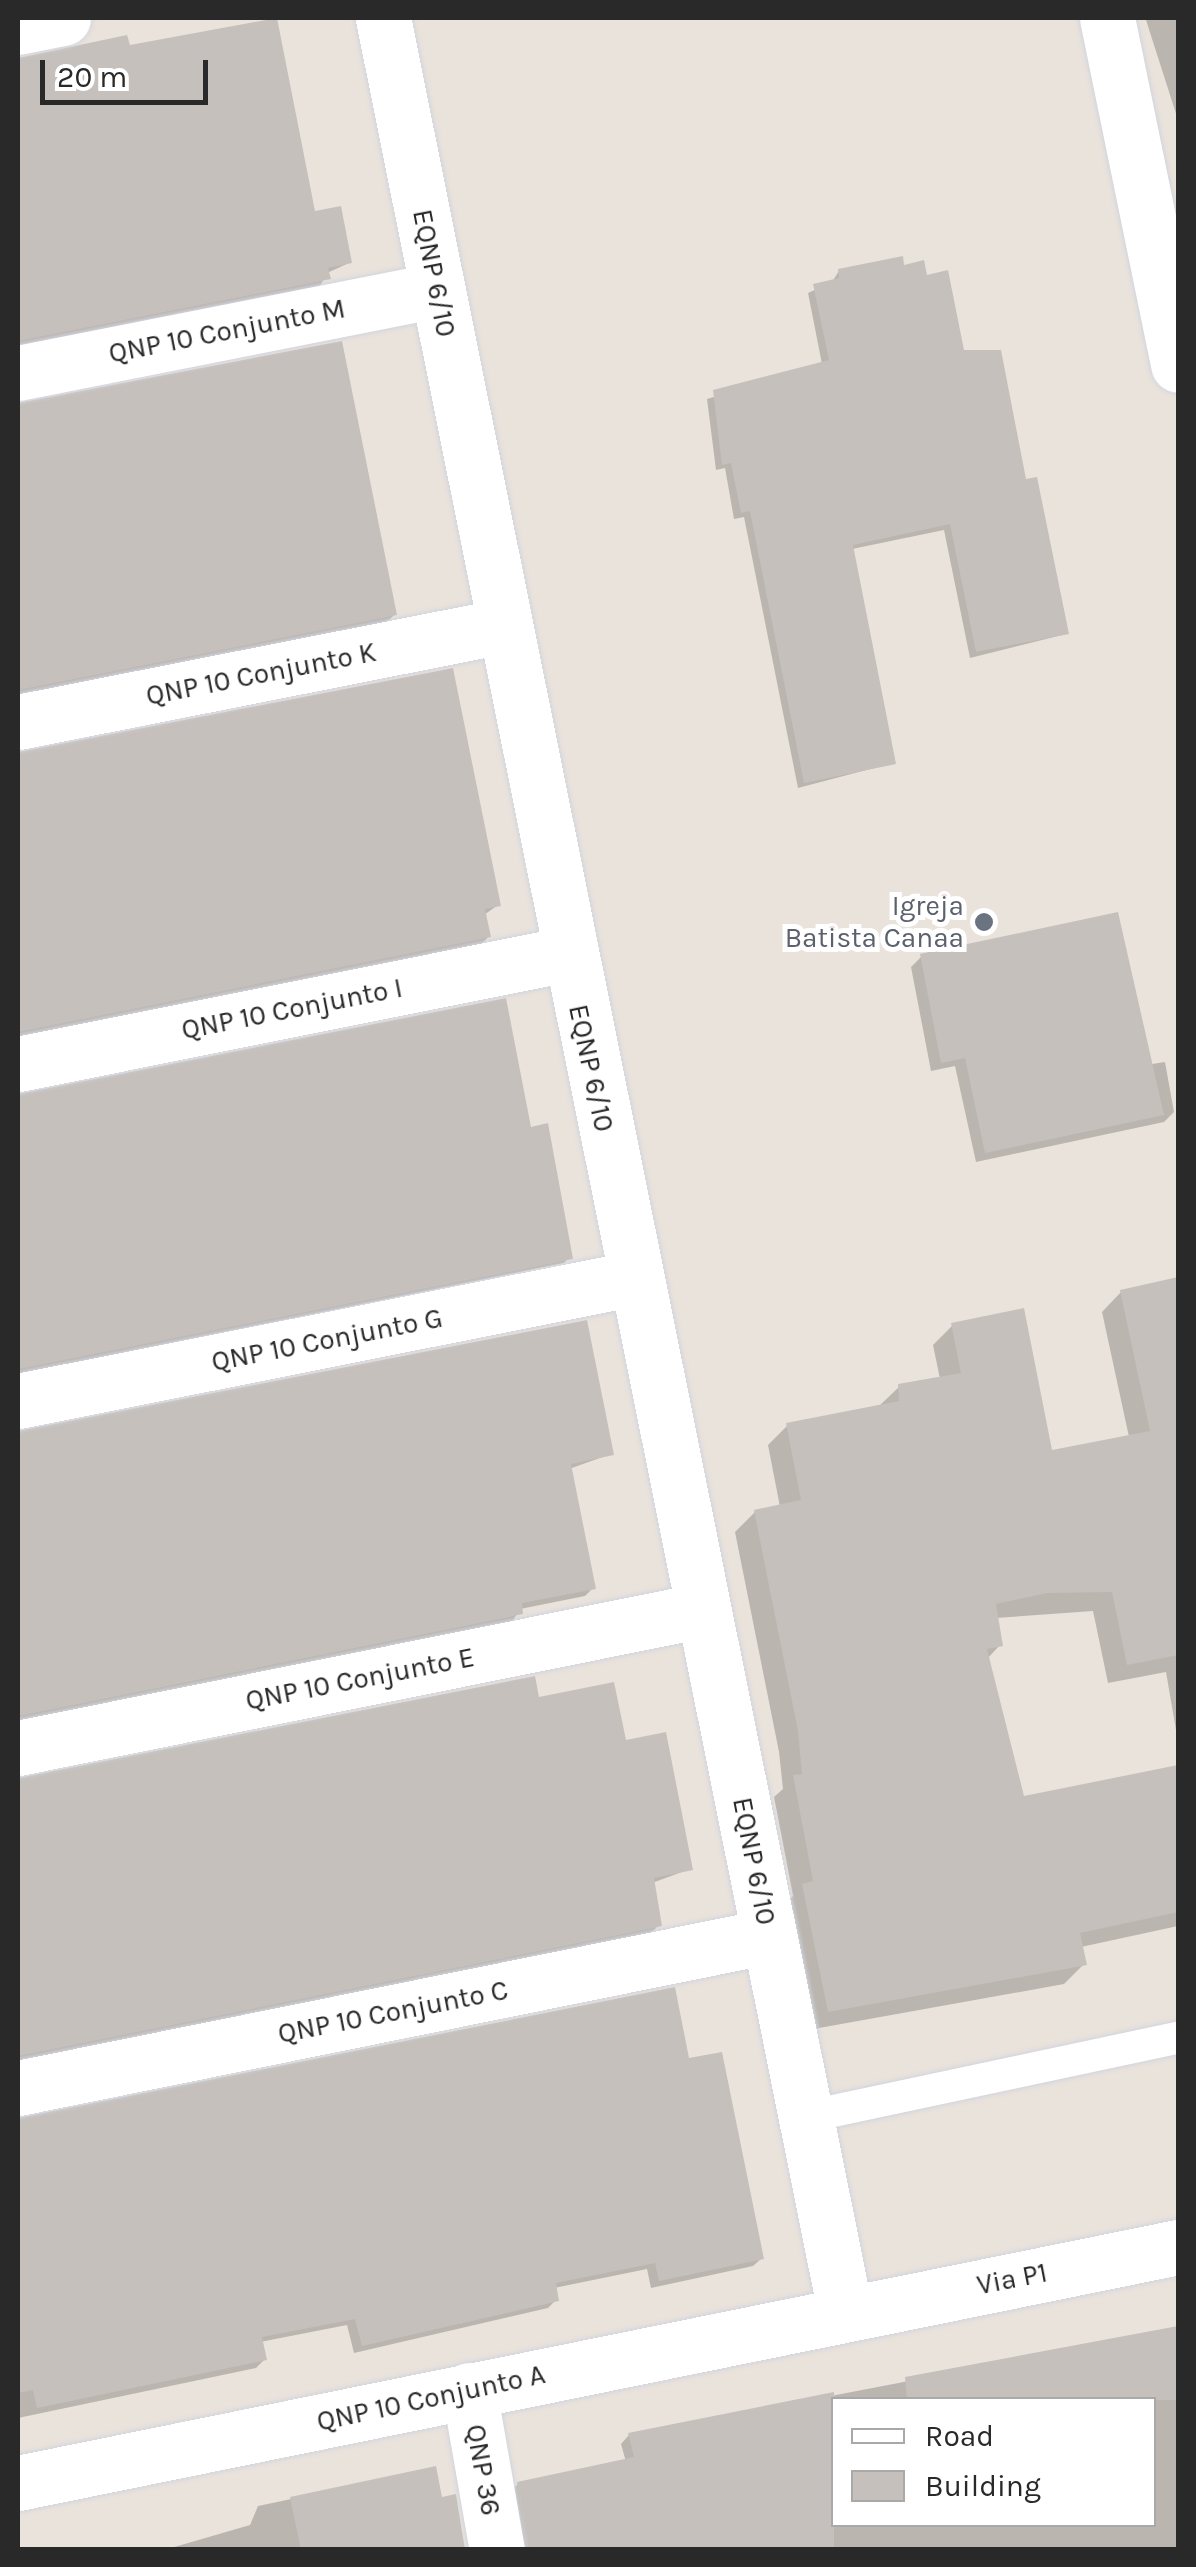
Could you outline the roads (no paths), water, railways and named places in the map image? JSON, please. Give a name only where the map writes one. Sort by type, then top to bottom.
[{"type":"street","points":[[18,26],[62,18]]},
{"type":"street","name":"EQNP 6/10","points":[[383,18],[567,954],[845,2312]]},
{"type":"street","points":[[1107,18],[1178,366]]},
{"type":"street","name":"QNP 10 Conjunto M","points":[[18,373],[437,290]]},
{"type":"street","name":"QNP 10 Conjunto K","points":[[18,722],[505,626]]},
{"type":"street","name":"QNP 10 Conjunto I","points":[[18,1064],[567,954]]},
{"type":"street","name":"QNP 10 Conjunto G","points":[[18,1402],[636,1278]]},
{"type":"street","name":"QNP 10 Conjunto E","points":[[18,1748],[703,1610]]},
{"type":"street","name":"QNP 10 Conjunto C","points":[[18,2088],[769,1936]]},
{"type":"street","name":"Via P1","points":[[845,2312],[1178,2246]]},
{"type":"street","name":"QNP 10 Conjunto A","points":[[18,2483],[845,2312]]},
{"type":"street","name":"QNP 36","points":[[469,2390],[497,2550]]},
{"type":"lane","points":[[806,2117],[1178,2038]]},
{"type":"place","name":"Igreja Batista Canaa","points":[[984,922]]}]
